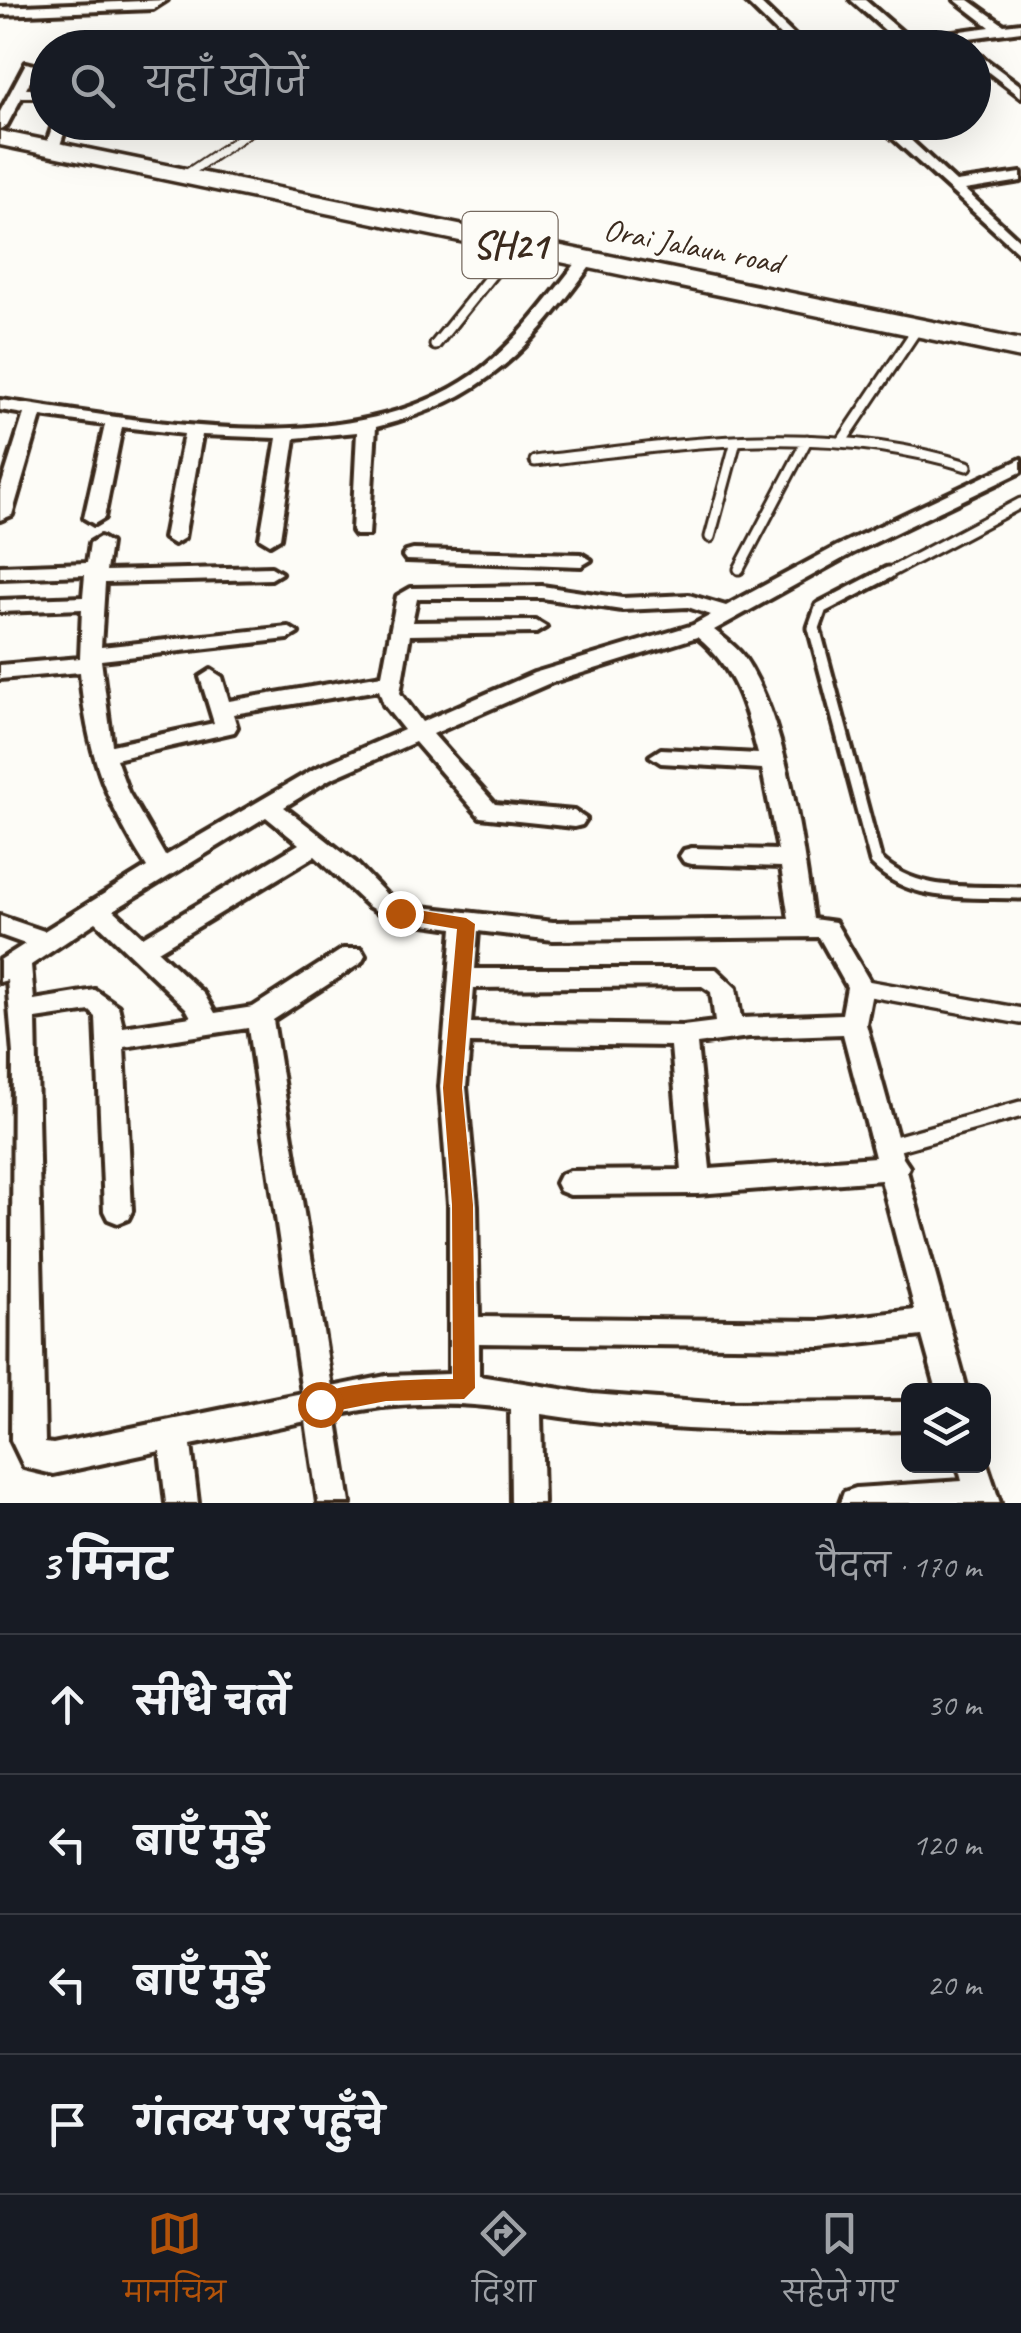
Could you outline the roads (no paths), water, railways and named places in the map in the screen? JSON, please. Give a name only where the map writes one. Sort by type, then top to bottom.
[{"type":"main road","name":"Orai Jalaun road","points":[[0,138],[30,136]]},
{"type":"main road","name":"Orai Jalaun road","points":[[73,140],[188,173],[514,246],[1021,349]]},
{"type":"street","points":[[0,11],[153,5],[161,0]]},
{"type":"street","points":[[750,0],[781,30]]},
{"type":"street","points":[[858,0],[892,30]]},
{"type":"street","points":[[960,0],[1002,30]]},
{"type":"street","points":[[991,31],[1021,28]]},
{"type":"street","points":[[0,124],[30,68]]},
{"type":"street","points":[[991,69],[1021,93]]},
{"type":"street","points":[[16,93],[30,93]]},
{"type":"street","points":[[902,140],[1021,250]]},
{"type":"street","points":[[954,187],[1021,177]]},
{"type":"street","points":[[0,405],[194,430],[287,431],[409,413],[469,386],[531,330],[586,261]]},
{"type":"street","points":[[2,515],[34,410]]},
{"type":"street","points":[[94,518],[116,420]]},
{"type":"street","points":[[362,531],[367,422]]},
{"type":"street","points":[[174,538],[194,430]]},
{"type":"street","points":[[270,538],[287,431]]},
{"type":"street","points":[[901,1416],[711,1417],[464,1388],[386,1390],[53,1459],[35,1456],[27,1440],[24,1010],[9,967],[266,805],[418,731],[542,678],[700,629],[844,550],[1021,465]]},
{"type":"street","points":[[100,543],[90,603],[94,726],[123,814],[160,869]]},
{"type":"street","points":[[413,556],[581,560]]},
{"type":"street","points":[[542,592],[544,558]]},
{"type":"street","points":[[0,572],[271,572]]},
{"type":"street","points":[[574,819],[488,811],[395,705],[389,681],[406,600],[411,594],[542,592],[622,604],[689,602],[726,613]]},
{"type":"street","points":[[0,606],[90,603]]},
{"type":"street","points":[[401,629],[536,627]]},
{"type":"street","points":[[700,629],[732,656],[741,671],[770,762],[792,859],[802,926]]},
{"type":"street","points":[[0,672],[288,633]]},
{"type":"street","points":[[102,755],[222,729],[228,724],[211,677]]},
{"type":"street","points":[[223,708],[389,681]]},
{"type":"street","points":[[661,756],[770,762]]},
{"type":"street","points":[[266,805],[388,907],[466,924],[634,932],[802,926],[830,932],[860,987],[853,1024],[950,1383]]},
{"type":"street","points":[[142,950],[314,846]]},
{"type":"street","points":[[692,856],[792,859]]},
{"type":"street","points":[[97,908],[195,1001],[209,1025]]},
{"type":"street","points":[[464,1388],[463,1205],[453,1088],[466,924]]},
{"type":"street","points":[[0,925],[47,942]]},
{"type":"street","points":[[110,1039],[260,1016],[352,956]]},
{"type":"street","points":[[461,978],[707,976],[723,988],[729,1028]]},
{"type":"street","points":[[24,1010],[95,1000],[109,1013],[118,1211]]},
{"type":"street","points":[[260,1016],[334,1503]]},
{"type":"street","points":[[455,1033],[683,1036],[729,1028],[853,1024]]},
{"type":"street","points":[[683,1036],[697,1182]]},
{"type":"street","points":[[570,1183],[697,1182],[892,1157]]},
{"type":"street","points":[[465,1330],[822,1334],[935,1322]]},
{"type":"street","points":[[525,1398],[528,1503]]},
{"type":"street","points":[[174,1432],[182,1503]]},
{"type":"street","points":[[856,1503],[980,1488]]},
{"type":"lane","points":[[188,173],[237,140]]},
{"type":"lane","points":[[435,345],[514,246]]},
{"type":"lane","points":[[842,442],[919,326]]},
{"type":"lane","points":[[739,569],[807,440]]},
{"type":"lane","points":[[536,462],[736,441],[807,440],[910,446],[967,466]]},
{"type":"lane","points":[[710,537],[736,441]]},
{"type":"lane","points":[[1021,504],[841,596],[821,608],[814,628],[876,862],[885,874],[918,885],[1021,892]]},
{"type":"lane","points":[[860,987],[1021,1016]]},
{"type":"lane","points":[[892,1157],[1021,1109]]}]
